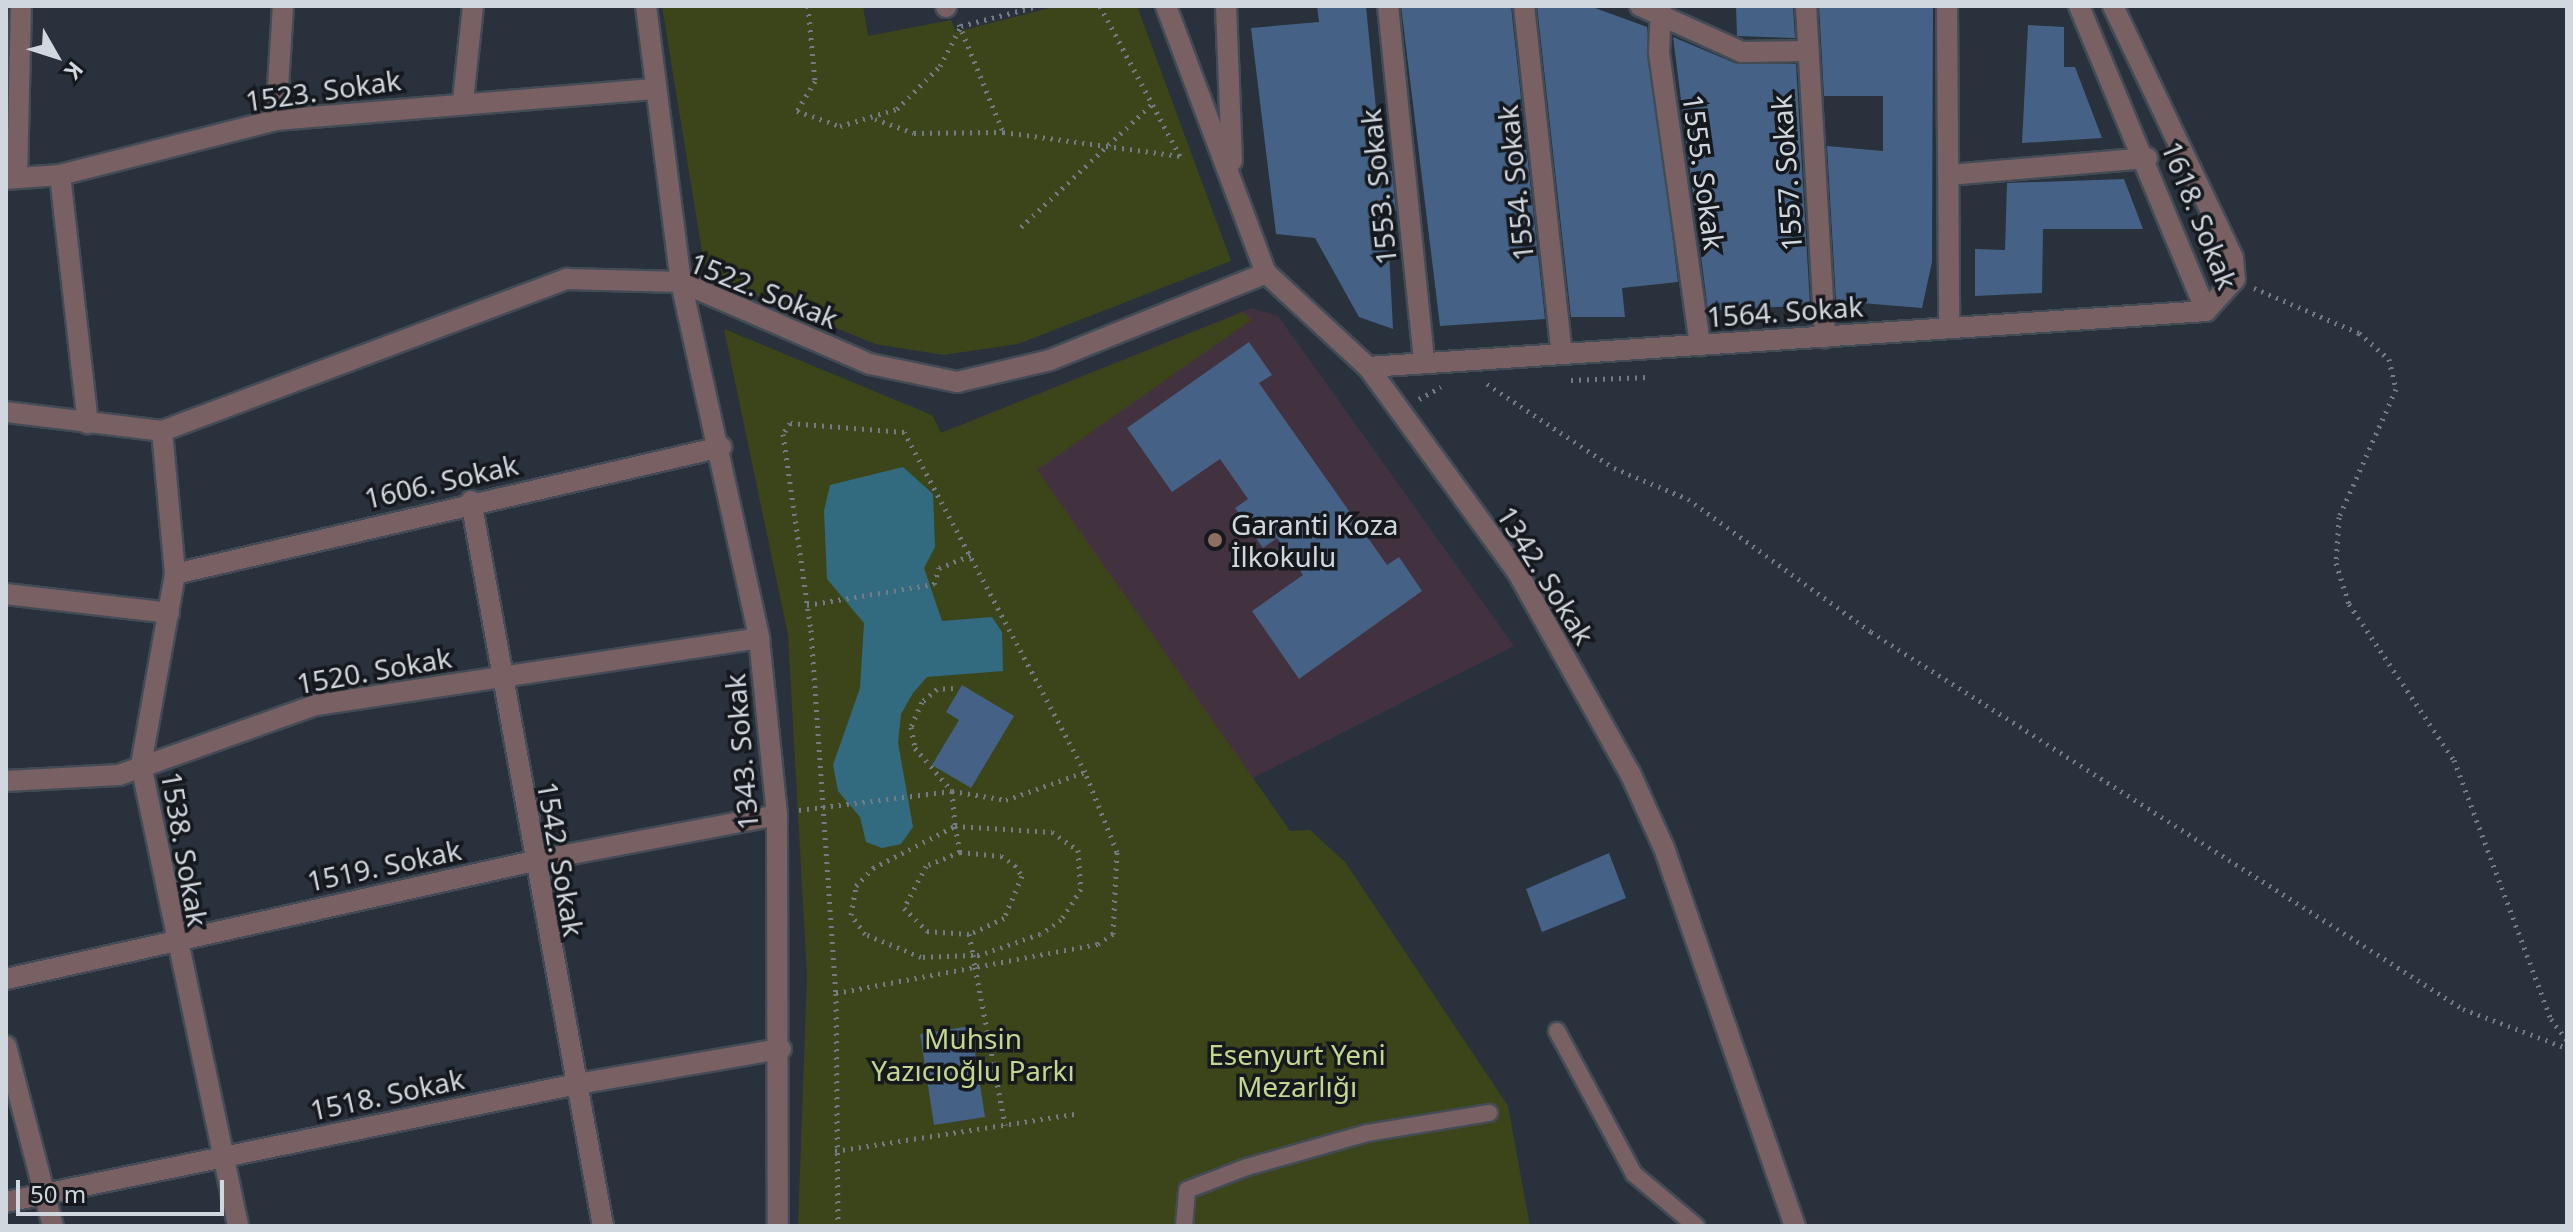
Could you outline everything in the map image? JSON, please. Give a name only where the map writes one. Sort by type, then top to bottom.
[{"type":"street","points":[[11,179],[21,6]]},
{"type":"street","points":[[276,120],[283,6]]},
{"type":"street","points":[[463,101],[473,6]]},
{"type":"street","name":"1343. Sokak","points":[[646,6],[653,89],[681,282],[721,447],[759,638],[777,815],[781,1049],[778,1226]]},
{"type":"street","name":"1342. Sokak","points":[[1166,6],[1266,273],[1368,367],[1518,573],[1630,773],[1664,848],[1795,1226]]},
{"type":"street","points":[[1226,6],[1232,181]]},
{"type":"street","name":"1553. Sokak","points":[[1388,6],[1424,363]]},
{"type":"street","name":"1554. Sokak","points":[[1524,6],[1562,354]]},
{"type":"street","points":[[1640,6],[1661,8],[1742,52],[1807,51]]},
{"type":"street","name":"1557. Sokak","points":[[1806,6],[1825,337]]},
{"type":"street","points":[[1947,6],[1949,328]]},
{"type":"street","name":"1618. Sokak","points":[[2079,6],[2147,158],[2206,311],[2235,279],[2233,258],[2113,6]]},
{"type":"street","name":"1555. Sokak","points":[[1661,8],[1659,53],[1700,345]]},
{"type":"street","name":"1523. Sokak","points":[[11,179],[60,175],[276,120],[463,101],[653,89]]},
{"type":"street","points":[[1949,175],[2147,158]]},
{"type":"street","points":[[60,175],[88,423]]},
{"type":"street","name":"1522. Sokak","points":[[6,412],[162,431],[567,279],[681,282],[870,364],[957,382],[1050,360],[1266,273]]},
{"type":"street","name":"1564. Sokak","points":[[1368,367],[2206,311]]},
{"type":"street","name":"1538. Sokak","points":[[162,431],[175,574],[141,765],[172,940],[218,1158],[238,1226]]},
{"type":"street","name":"1606. Sokak","points":[[175,574],[471,501],[721,447]]},
{"type":"street","name":"1542. Sokak","points":[[471,501],[572,1085],[603,1226]]},
{"type":"street","points":[[6,594],[169,613]]},
{"type":"street","name":"1520. Sokak","points":[[6,781],[119,775],[316,705],[759,638]]},
{"type":"street","name":"1519. Sokak","points":[[6,979],[534,861],[777,815]]},
{"type":"street","points":[[6,1046],[47,1193],[53,1226]]},
{"type":"street","name":"1518. Sokak","points":[[6,1202],[572,1085],[781,1049]]},
{"type":"lane","points":[[1557,1031],[1634,1174],[1696,1226]]},
{"type":"lane","points":[[1184,1226],[1187,1190],[1247,1167],[1367,1133],[1489,1113]]},
{"type":"path","points":[[808,6],[815,81],[797,111],[840,126],[875,119],[924,86],[961,26],[1038,6]]},
{"type":"path","points":[[875,119],[914,133],[1003,132],[1180,156],[1100,6]]},
{"type":"path","points":[[946,7],[961,26],[1003,132]]},
{"type":"path","points":[[1021,227],[1152,104]]},
{"type":"path","points":[[2235,279],[2359,333],[2389,359],[2396,389],[2339,517],[2336,563],[2349,604],[2454,760],[2551,1019],[2567,1040]]},
{"type":"path","points":[[1560,380],[1648,377]]},
{"type":"path","points":[[1487,383],[1614,468],[1688,499],[1871,632],[2463,1009],[2567,1048]]},
{"type":"path","points":[[1476,384],[1501,383]]},
{"type":"path","points":[[1429,409],[1419,398],[1452,386]]},
{"type":"path","points":[[836,993],[1098,944],[1113,934],[1117,852],[1085,772],[904,432],[790,423],[783,434],[807,605],[818,805],[836,993],[838,1226]]},
{"type":"path","points":[[807,605],[934,584],[939,568],[972,555]]},
{"type":"path","points":[[953,688],[937,689],[922,702],[911,727],[915,748],[952,791],[960,852]]},
{"type":"path","points":[[777,815],[818,805],[952,791],[981,800],[1019,798],[1085,772]]},
{"type":"path","points":[[955,826],[1052,832],[1078,850],[1083,871],[1081,889],[1061,920],[1007,948],[973,955],[921,957],[865,934],[851,915],[856,886],[873,868],[955,826]]},
{"type":"path","points":[[960,852],[1001,856],[1022,876],[1004,918],[969,934],[927,931],[904,908],[926,866],[960,852]]},
{"type":"path","points":[[969,934],[1005,1125]]},
{"type":"path","points":[[835,1151],[1074,1114]]},
{"type":"shaded area","name":"Garanti Koza İlkokulu","points":[[1251,308],[1278,316],[1514,646],[1253,778],[1290,831],[941,433]]},
{"type":"green space","points":[[662,6],[863,6],[868,36],[951,20],[956,32],[1057,6],[1137,6],[1231,261],[1018,344],[943,355],[875,344],[728,283],[704,264]]},
{"type":"green space","points":[[1243,312],[1251,320],[1037,470],[1290,831],[1310,830],[1345,862],[1508,1106],[1530,1226],[798,1226],[807,975],[788,635],[724,329],[932,415],[941,433]]},
{"type":"water","points":[[903,467],[933,494],[935,547],[924,568],[942,621],[992,617],[1002,632],[1003,671],[927,677],[913,693],[901,714],[898,743],[913,827],[901,844],[882,848],[866,842],[860,817],[838,791],[833,765],[860,688],[864,623],[827,579],[824,511],[830,485]]},
{"type":"building","points":[[1317,6],[1366,6],[1382,171],[1392,171],[1396,211],[1387,212],[1393,329],[1359,317],[1315,238],[1276,234],[1251,28],[1319,22]]},
{"type":"building","points":[[1401,6],[1511,6],[1545,319],[1440,326]]},
{"type":"building","points":[[1537,6],[1595,8],[1647,27],[1678,282],[1622,288],[1625,317],[1571,317]]},
{"type":"building","points":[[1736,6],[1793,6],[1795,38],[1737,36]]},
{"type":"building","points":[[1819,6],[1933,6],[1932,262],[1922,308],[1836,301],[1827,146],[1883,151],[1883,96],[1824,96]]},
{"type":"building","points":[[2028,25],[2064,27],[2064,67],[2075,67],[2102,138],[2022,143]]},
{"type":"building","points":[[1673,37],[1737,64],[1796,64],[1810,305],[1708,311]]},
{"type":"building","points":[[2124,179],[2143,229],[2043,229],[2042,293],[1975,296],[1975,249],[2005,250],[2007,183]]},
{"type":"building","points":[[1249,342],[1272,375],[1259,383],[1387,565],[1399,557],[1422,591],[1299,679],[1252,611],[1303,575],[1277,538],[1263,548],[1235,508],[1248,499],[1220,459],[1172,492],[1127,428]]},
{"type":"building","points":[[962,685],[1014,716],[971,788],[932,765],[959,720],[946,712]]},
{"type":"building","points":[[1609,853],[1626,898],[1542,932],[1526,889]]},
{"type":"building","points":[[971,1026],[985,1117],[934,1125],[920,1034]]},
{"type":"place","name":"Garanti Koza İlkokulu","points":[[1215,540]]},
{"type":"park label","name":"Muhsin Yazıcıoğlu Parkı","points":[[973,1054]]},
{"type":"park label","name":"Esenyurt Yeni Mezarlığı","points":[[1297,1070]]}]
